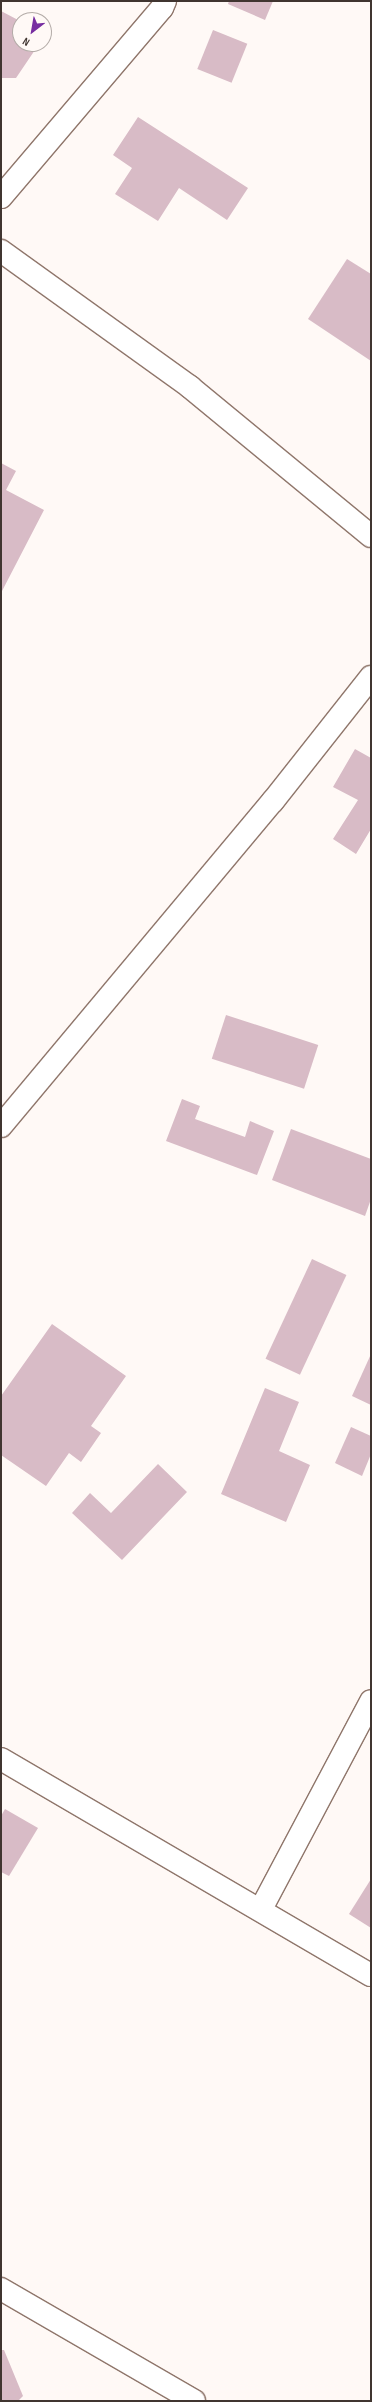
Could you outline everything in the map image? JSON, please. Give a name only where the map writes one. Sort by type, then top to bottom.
[{"type":"street","points":[[1,197],[162,8],[165,1]]},
{"type":"street","points":[[1,251],[190,387],[371,536]]},
{"type":"street","points":[[1,1126],[268,808],[371,677]]},
{"type":"street","points":[[261,1909],[371,1701]]},
{"type":"street","points":[[1,1760],[261,1909],[371,1975]]},
{"type":"street","points":[[1,2289],[194,2401]]},
{"type":"building","points":[[229,1],[273,1],[265,20],[228,4]]},
{"type":"building","points":[[1,11],[12,17],[12,52],[34,52],[16,78],[1,78]]},
{"type":"building","points":[[213,30],[247,44],[232,83],[197,69]]},
{"type":"building","points":[[138,117],[248,188],[227,220],[179,188],[158,221],[115,194],[132,168],[113,155]]},
{"type":"building","points":[[347,259],[371,274],[371,361],[308,319]]},
{"type":"building","points":[[1,463],[16,471],[6,490],[44,510],[1,593]]},
{"type":"building","points":[[355,749],[371,758],[371,829],[356,854],[333,839],[358,800],[333,787]]},
{"type":"building","points":[[226,1015],[318,1045],[304,1089],[212,1059]]},
{"type":"building","points":[[182,1099],[200,1106],[195,1119],[245,1137],[250,1121],[274,1131],[257,1175],[166,1141]]},
{"type":"building","points":[[291,1129],[371,1159],[371,1199],[365,1216],[272,1180]]},
{"type":"building","points":[[312,1259],[346,1275],[300,1375],[266,1359]]},
{"type":"building","points":[[52,1324],[126,1376],[91,1426],[101,1433],[81,1462],[69,1453],[46,1486],[1,1455],[1,1396]]},
{"type":"building","points":[[371,1354],[371,1405],[352,1396]]},
{"type":"building","points":[[265,1388],[299,1402],[279,1451],[310,1465],[286,1522],[221,1494]]},
{"type":"building","points":[[351,1427],[371,1436],[371,1454],[362,1476],[335,1463]]},
{"type":"building","points":[[158,1464],[187,1492],[122,1560],[72,1513],[90,1493],[111,1513]]},
{"type":"building","points":[[5,1809],[38,1828],[9,1876],[1,1872],[1,1816]]},
{"type":"building","points":[[371,1879],[371,1928],[349,1914]]},
{"type":"building","points":[[1,2350],[4,2350],[23,2396],[18,2401],[1,2401]]}]
